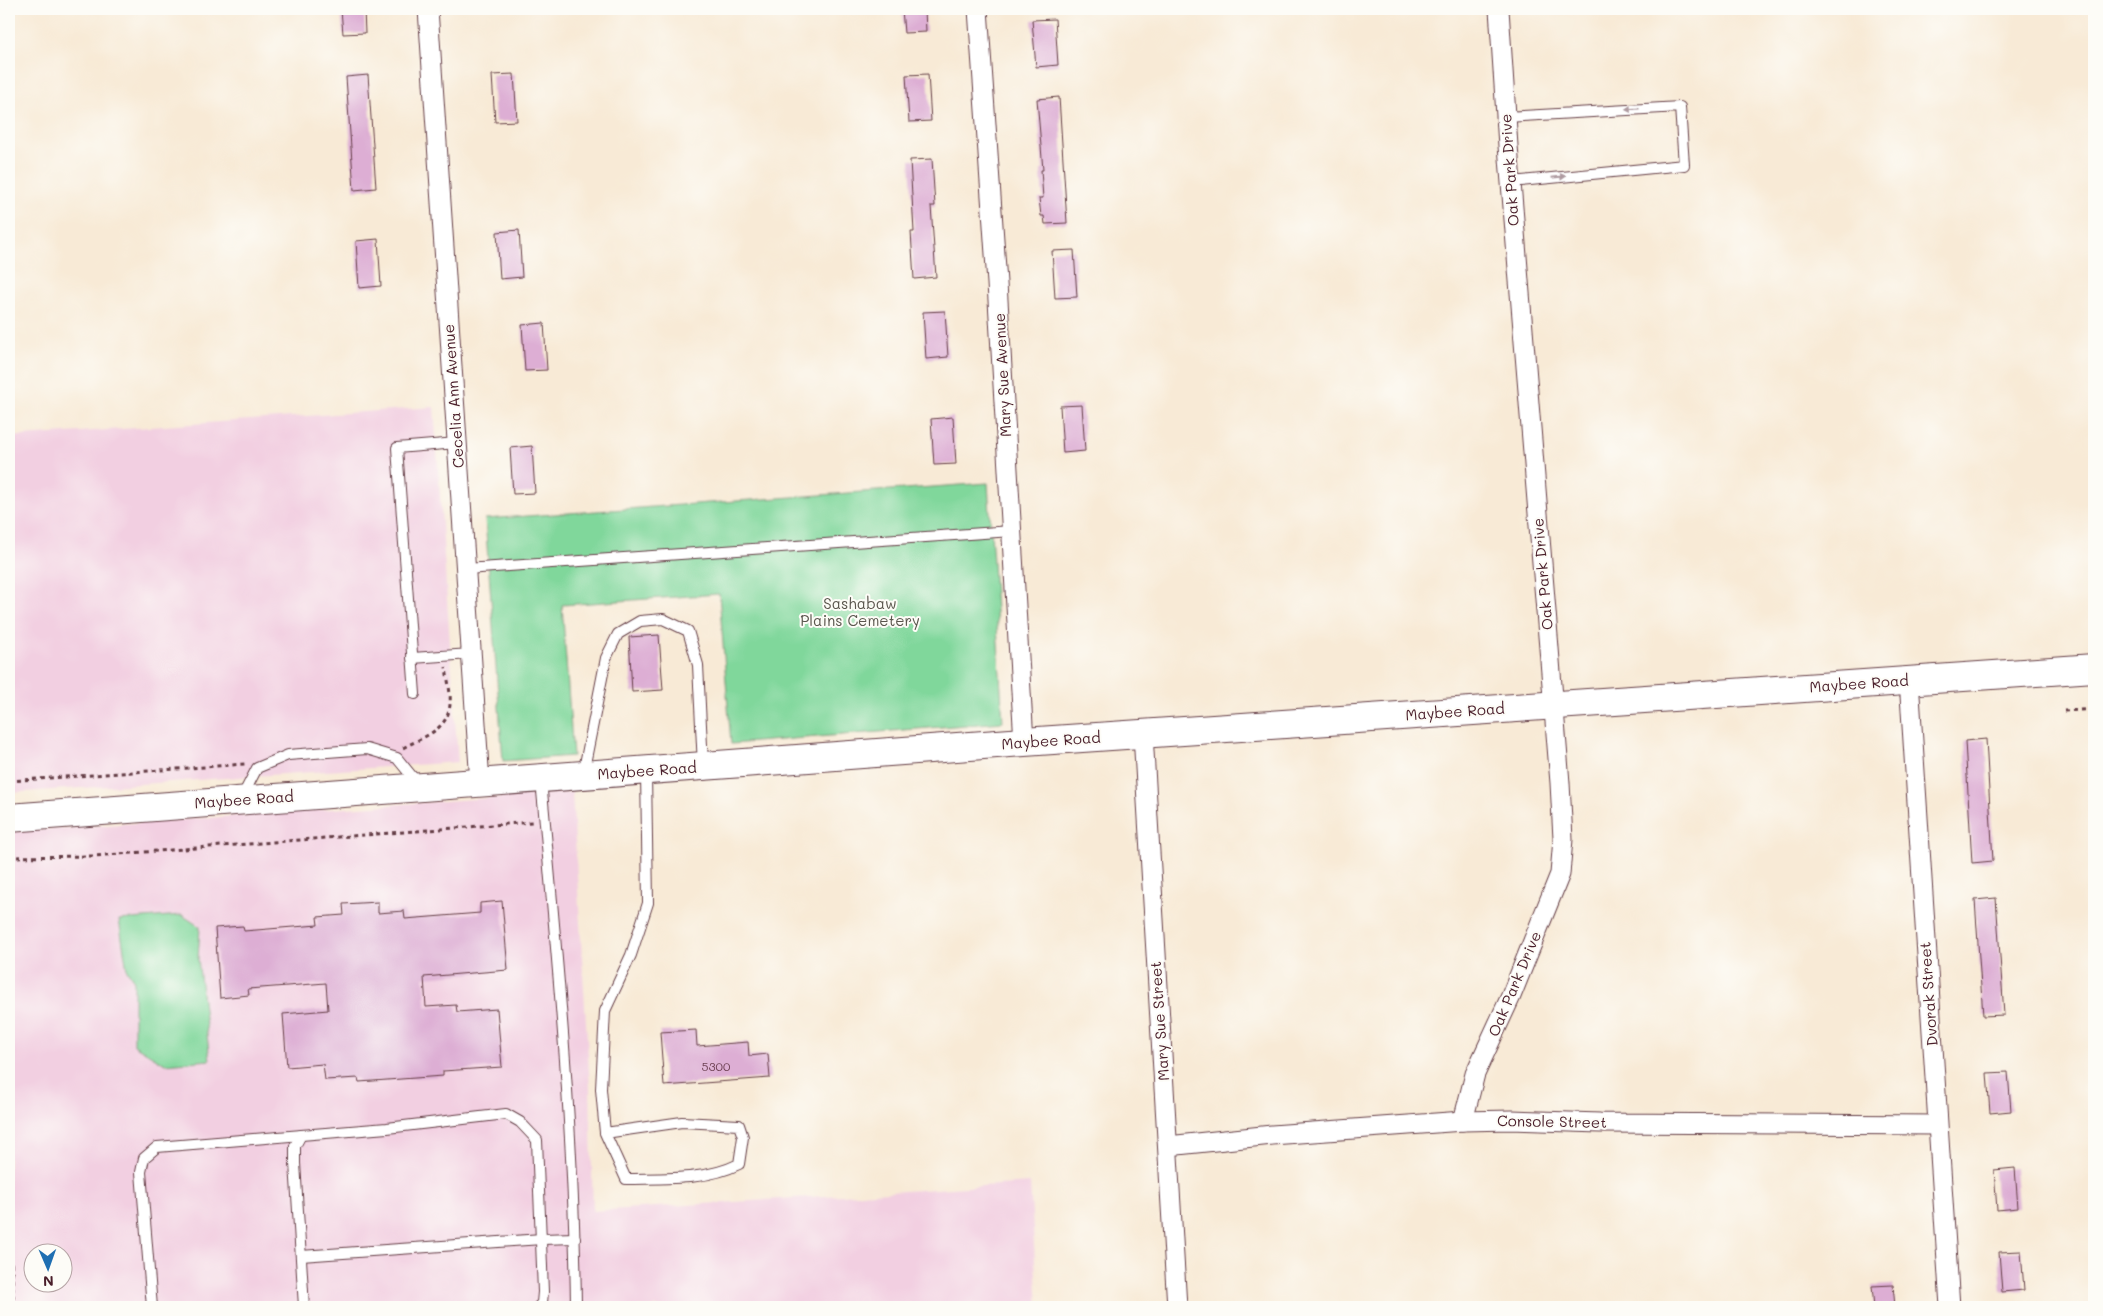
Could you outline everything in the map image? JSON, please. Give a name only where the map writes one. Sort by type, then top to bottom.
[{"type":"main road","name":"Maybee Road","points":[[9,818],[1024,742],[2094,668]]},
{"type":"street","name":"Cecelia Ann Avenue","points":[[428,9],[480,783]]},
{"type":"street","name":"Mary Sue Avenue","points":[[978,9],[997,283],[1024,742]]},
{"type":"street","name":"Oak Park Drive","points":[[1463,1121],[1475,1074],[1511,996],[1560,874],[1563,839],[1499,9]]},
{"type":"street","name":"Dvorak Street","points":[[1909,680],[1950,1307]]},
{"type":"street","name":"Mary Sue Street","points":[[1143,734],[1177,1307]]},
{"type":"street","name":"Console Street","points":[[1168,1146],[1463,1121],[1512,1120],[1610,1124],[1937,1125]]},
{"type":"lane","points":[[1506,117],[1680,106],[1684,165],[1511,182]]},
{"type":"lane","points":[[415,694],[397,448],[457,443]]},
{"type":"lane","points":[[466,569],[1012,530]]},
{"type":"lane","points":[[582,776],[606,658],[618,634],[640,622],[663,619],[688,631],[698,665],[703,767]]},
{"type":"lane","points":[[412,658],[472,654]]},
{"type":"lane","points":[[240,801],[257,768],[288,755],[368,749],[397,758],[421,787]]},
{"type":"lane","points":[[605,1133],[682,1122],[739,1125],[743,1137],[739,1164],[726,1171],[682,1178],[626,1179],[605,1133],[601,1089],[605,1011],[631,955],[648,903],[646,771]]},
{"type":"lane","points":[[541,779],[558,973],[575,1238],[576,1307]]},
{"type":"lane","points":[[152,1307],[141,1172],[144,1158],[157,1147],[387,1128],[506,1114],[520,1122],[536,1140],[542,1239],[542,1303],[538,1307]]},
{"type":"lane","points":[[302,1135],[296,1146],[295,1154],[304,1307]]},
{"type":"lane","points":[[301,1256],[575,1238]]},
{"type":"path","points":[[2064,711],[2094,709]]},
{"type":"path","points":[[9,857],[93,856],[449,827],[545,822]]},
{"type":"path","points":[[9,1144],[11,1171],[9,1191]]},
{"type":"path","points":[[9,1223],[14,1307]]},
{"type":"shaded area","points":[[434,407],[458,762],[9,793],[9,437]]},
{"type":"shaded area","points":[[572,792],[590,1088],[593,1211],[1030,1183],[1038,1307],[9,1307],[9,832]]},
{"type":"green space","name":"Sashabaw Plains Cemetery","points":[[988,483],[1003,722],[731,744],[719,594],[562,605],[573,756],[503,761],[485,519]]},
{"type":"green space","points":[[182,915],[200,927],[198,959],[210,1060],[165,1064],[134,1045],[134,981],[127,970],[119,920]]},
{"type":"building","points":[[341,9],[364,9],[365,33],[343,34]]},
{"type":"building","points":[[902,9],[925,9],[926,32],[904,33]]},
{"type":"building","points":[[1055,19],[1058,65],[1036,67],[1032,20]]},
{"type":"building","points":[[514,74],[517,121],[495,122],[492,75]]},
{"type":"building","points":[[928,74],[931,121],[909,122],[906,75]]},
{"type":"building","points":[[368,75],[376,188],[354,190],[346,77]]},
{"type":"building","points":[[1059,97],[1067,223],[1045,224],[1044,216],[1041,216],[1039,198],[1043,198],[1041,170],[1043,170],[1037,99]]},
{"type":"building","points":[[932,159],[935,206],[931,206],[936,277],[914,279],[911,232],[914,232],[910,160]]},
{"type":"building","points":[[519,230],[522,277],[500,279],[497,232]]},
{"type":"building","points":[[378,239],[381,286],[359,288],[356,241]]},
{"type":"building","points":[[1074,250],[1077,297],[1055,298],[1052,251]]},
{"type":"building","points":[[945,311],[948,357],[926,359],[923,312]]},
{"type":"building","points":[[544,323],[547,370],[525,371],[522,325]]},
{"type":"building","points":[[1082,405],[1085,451],[1063,453],[1060,406]]},
{"type":"building","points":[[953,417],[956,464],[934,465],[931,419]]},
{"type":"building","points":[[532,446],[535,493],[513,494],[510,448]]},
{"type":"building","points":[[659,635],[663,690],[632,692],[629,637]]},
{"type":"building","points":[[1986,739],[1993,861],[1972,863],[1965,741]]},
{"type":"building","points":[[1996,898],[2004,1015],[1983,1016],[1975,900]]},
{"type":"building","points":[[502,901],[508,970],[424,977],[426,1007],[456,1005],[457,1012],[497,1009],[502,1067],[443,1071],[443,1076],[359,1082],[358,1078],[325,1080],[323,1064],[287,1067],[283,1014],[328,1010],[326,983],[248,989],[249,995],[220,998],[215,928],[243,926],[244,931],[318,925],[317,917],[344,915],[343,904],[378,902],[378,913],[404,911],[405,919],[480,913],[480,903]]},
{"type":"building","points":[[696,1030],[697,1046],[748,1042],[749,1056],[768,1054],[770,1078],[664,1086],[660,1032]]},
{"type":"building","points":[[2008,1072],[2011,1111],[1990,1113],[1987,1073]]},
{"type":"building","points":[[2015,1168],[2018,1208],[1997,1210],[1994,1170]]},
{"type":"building","points":[[2021,1251],[2024,1290],[2002,1292],[1999,1252]]},
{"type":"building","points":[[1893,1285],[1895,1307],[1874,1307],[1872,1286]]}]
